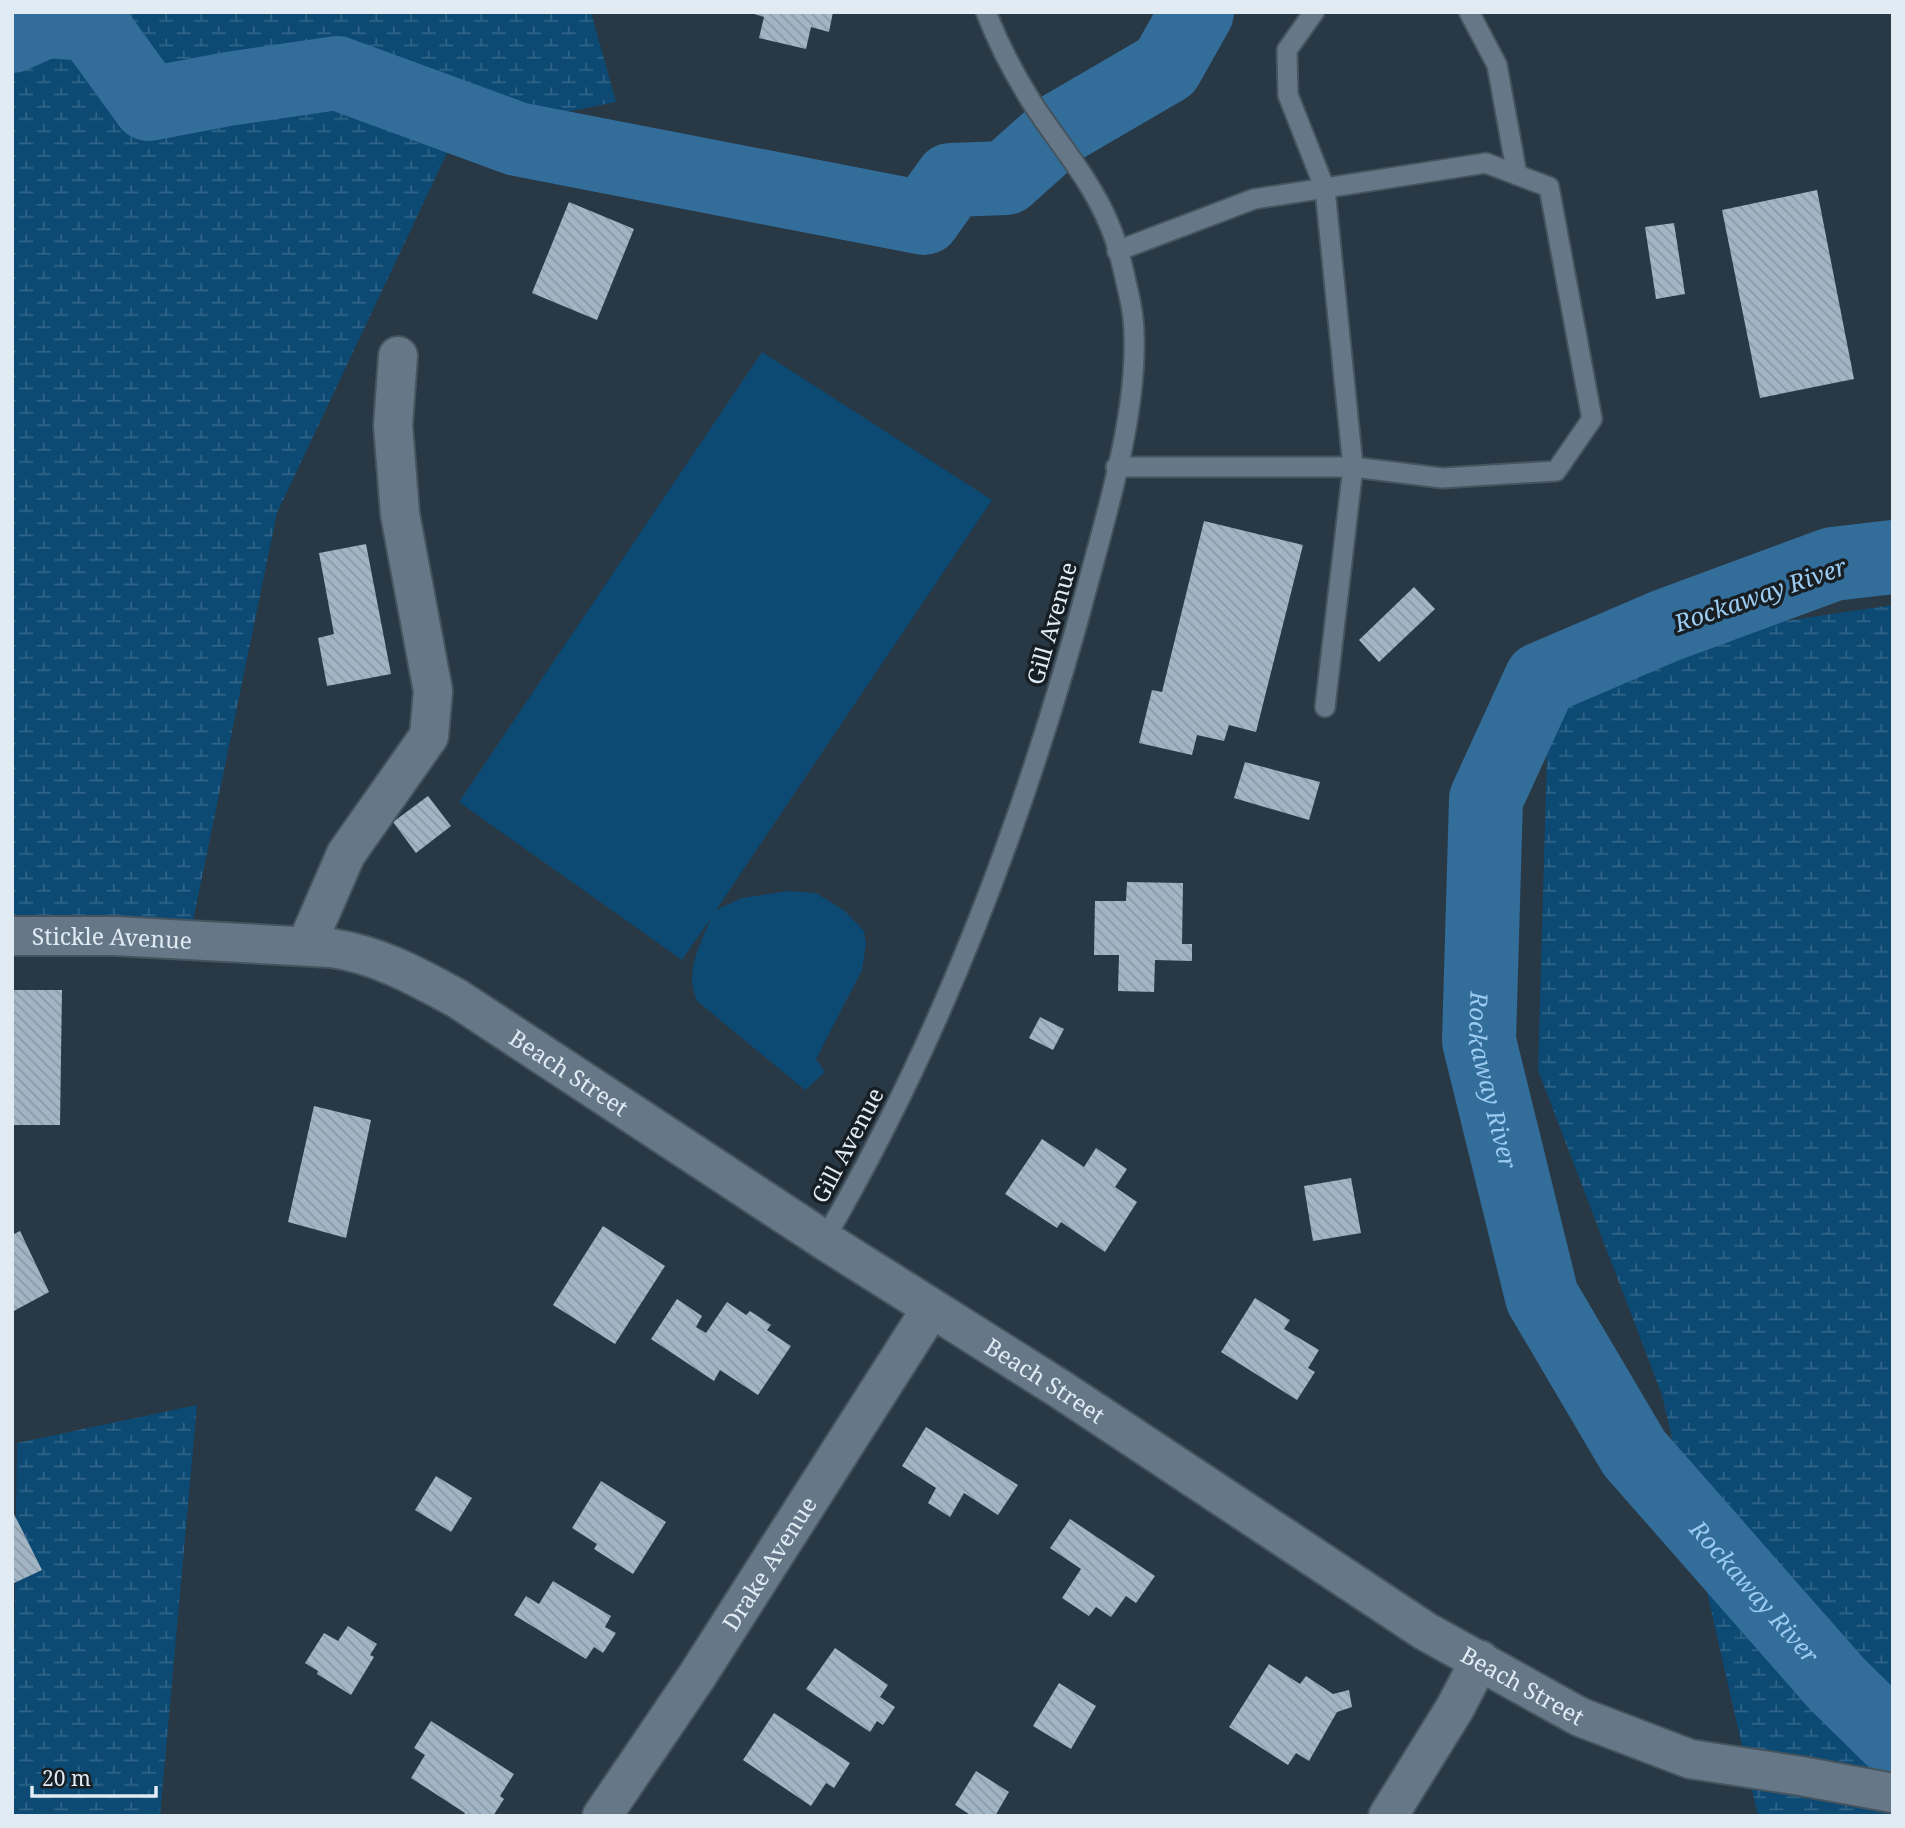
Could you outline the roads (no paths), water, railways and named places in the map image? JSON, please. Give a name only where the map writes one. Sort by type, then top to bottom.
[{"type":"street","points":[[306,946],[346,854],[429,736],[433,691],[399,501],[393,425],[398,356]]},
{"type":"street","name":"Stickle Avenue","points":[[12,936],[115,936],[212,942]]},
{"type":"street","name":"Beach Street","points":[[212,942],[351,951],[417,976],[458,999],[824,1240],[1060,1389],[1425,1631],[1580,1717],[1689,1759],[1893,1793]]},
{"type":"street","name":"Drake Avenue","points":[[602,1816],[697,1676],[931,1309]]},
{"type":"street","points":[[1388,1816],[1455,1708],[1480,1660]]},
{"type":"lane","name":"Gill Avenue","points":[[824,1240],[862,1175],[901,1097],[994,884],[1037,761],[1066,665],[1116,467],[1131,390],[1135,333],[1126,281],[1110,224],[1078,167],[1031,101],[998,44],[986,12]]},
{"type":"lane","points":[[1314,12],[1286,50],[1289,95],[1325,188],[1353,467],[1325,707]]},
{"type":"lane","points":[[1469,12],[1497,65],[1517,175]]},
{"type":"lane","points":[[1116,467],[1353,467],[1442,478],[1556,471],[1592,419],[1549,187],[1486,163],[1254,199],[1117,251]]},
{"type":"waterway","points":[[12,36],[45,21],[91,24],[149,104],[337,73],[517,139],[924,218],[951,180],[1006,178],[1063,127],[1166,67],[1197,12]]},
{"type":"waterway","name":"Rockaway River","points":[[1893,557],[1833,564],[1665,626],[1541,679],[1486,799],[1479,1041],[1542,1297],[1634,1453],[1836,1683],[1893,1739]]}]
